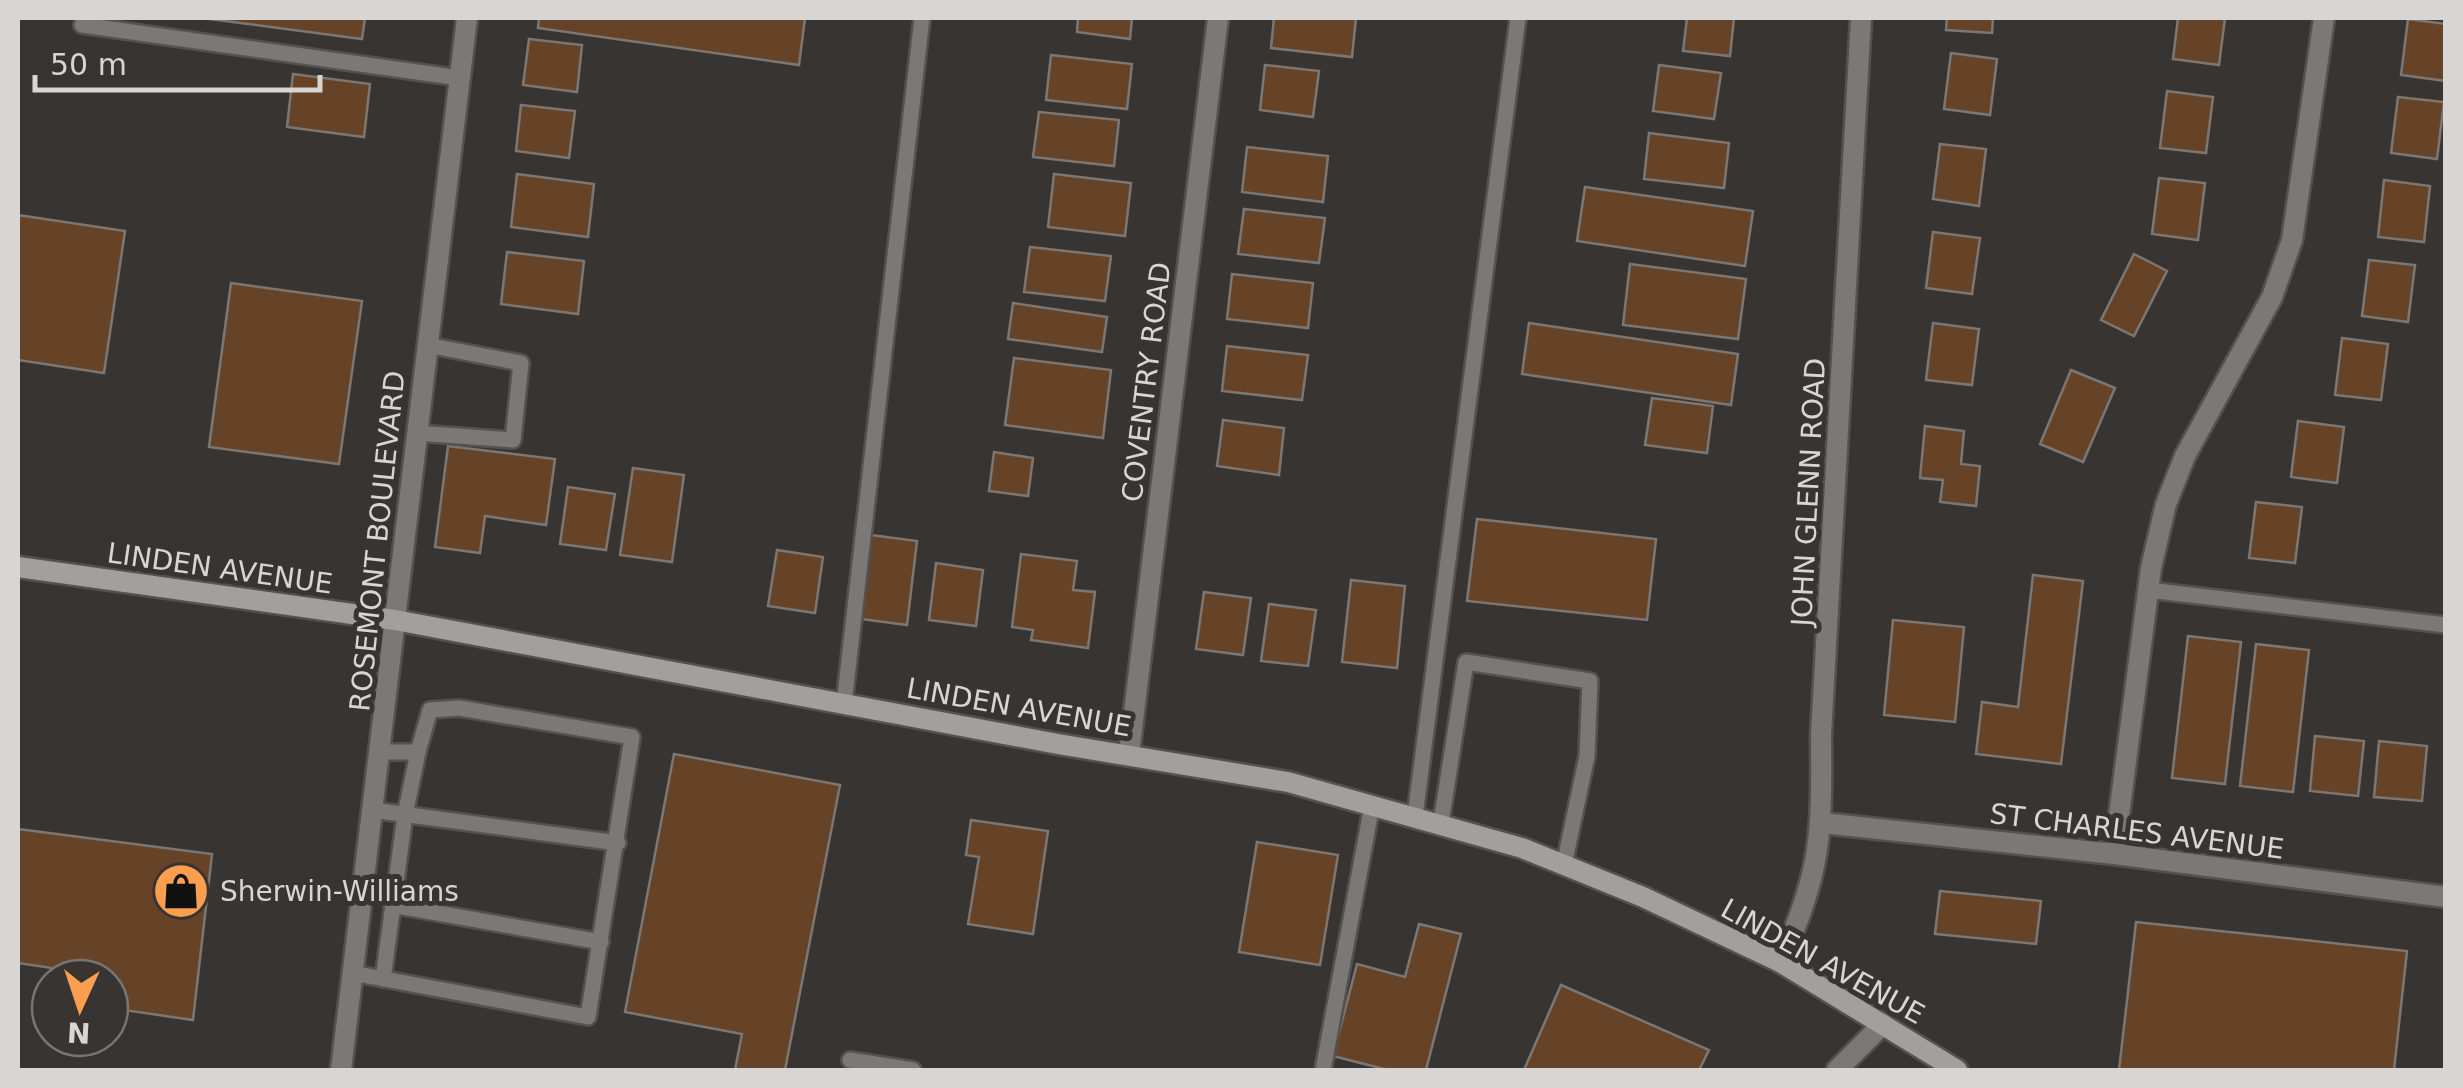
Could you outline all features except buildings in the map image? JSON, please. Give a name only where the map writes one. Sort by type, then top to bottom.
[{"type":"main road","name":"LINDEN AVENUE","points":[[18,567],[395,620],[1288,782],[1441,823],[1564,864],[1780,962],[1958,1070]]},
{"type":"street","name":"ROSEMONT BOULEVARD","points":[[341,1070],[467,18]]},
{"type":"street","name":"COVENTRY ROAD","points":[[1129,754],[1218,18]]},
{"type":"street","name":"JOHN GLENN ROAD","points":[[1780,962],[1808,897],[1822,823],[1820,735],[1861,18]]},
{"type":"street","points":[[2114,854],[2148,590],[2172,488],[2272,298],[2292,240],[2324,18]]},
{"type":"street","name":"ST CHARLES AVENUE","points":[[1822,823],[2114,854],[2446,897]]},
{"type":"street","points":[[1837,1070],[1883,1024]]},
{"type":"lane","points":[[844,704],[922,18]]},
{"type":"lane","points":[[1415,816],[1518,18]]},
{"type":"lane","points":[[82,26],[460,78]]},
{"type":"lane","points":[[416,433],[513,440],[521,363],[427,345]]},
{"type":"lane","points":[[2148,590],[2446,625]]},
{"type":"lane","points":[[1441,823],[1466,662],[1590,681],[1586,756],[1564,864]]},
{"type":"lane","points":[[352,973],[383,979],[588,1018],[632,738],[459,708],[430,710],[405,814],[383,979]]},
{"type":"lane","points":[[381,752],[418,752]]},
{"type":"lane","points":[[1323,1070],[1372,805]]},
{"type":"lane","points":[[372,810],[618,844]]},
{"type":"lane","points":[[392,906],[601,942]]},
{"type":"lane","points":[[850,1060],[913,1070]]},
{"type":"place","name":"Sherwin-Williams","points":[[181,891]]}]
